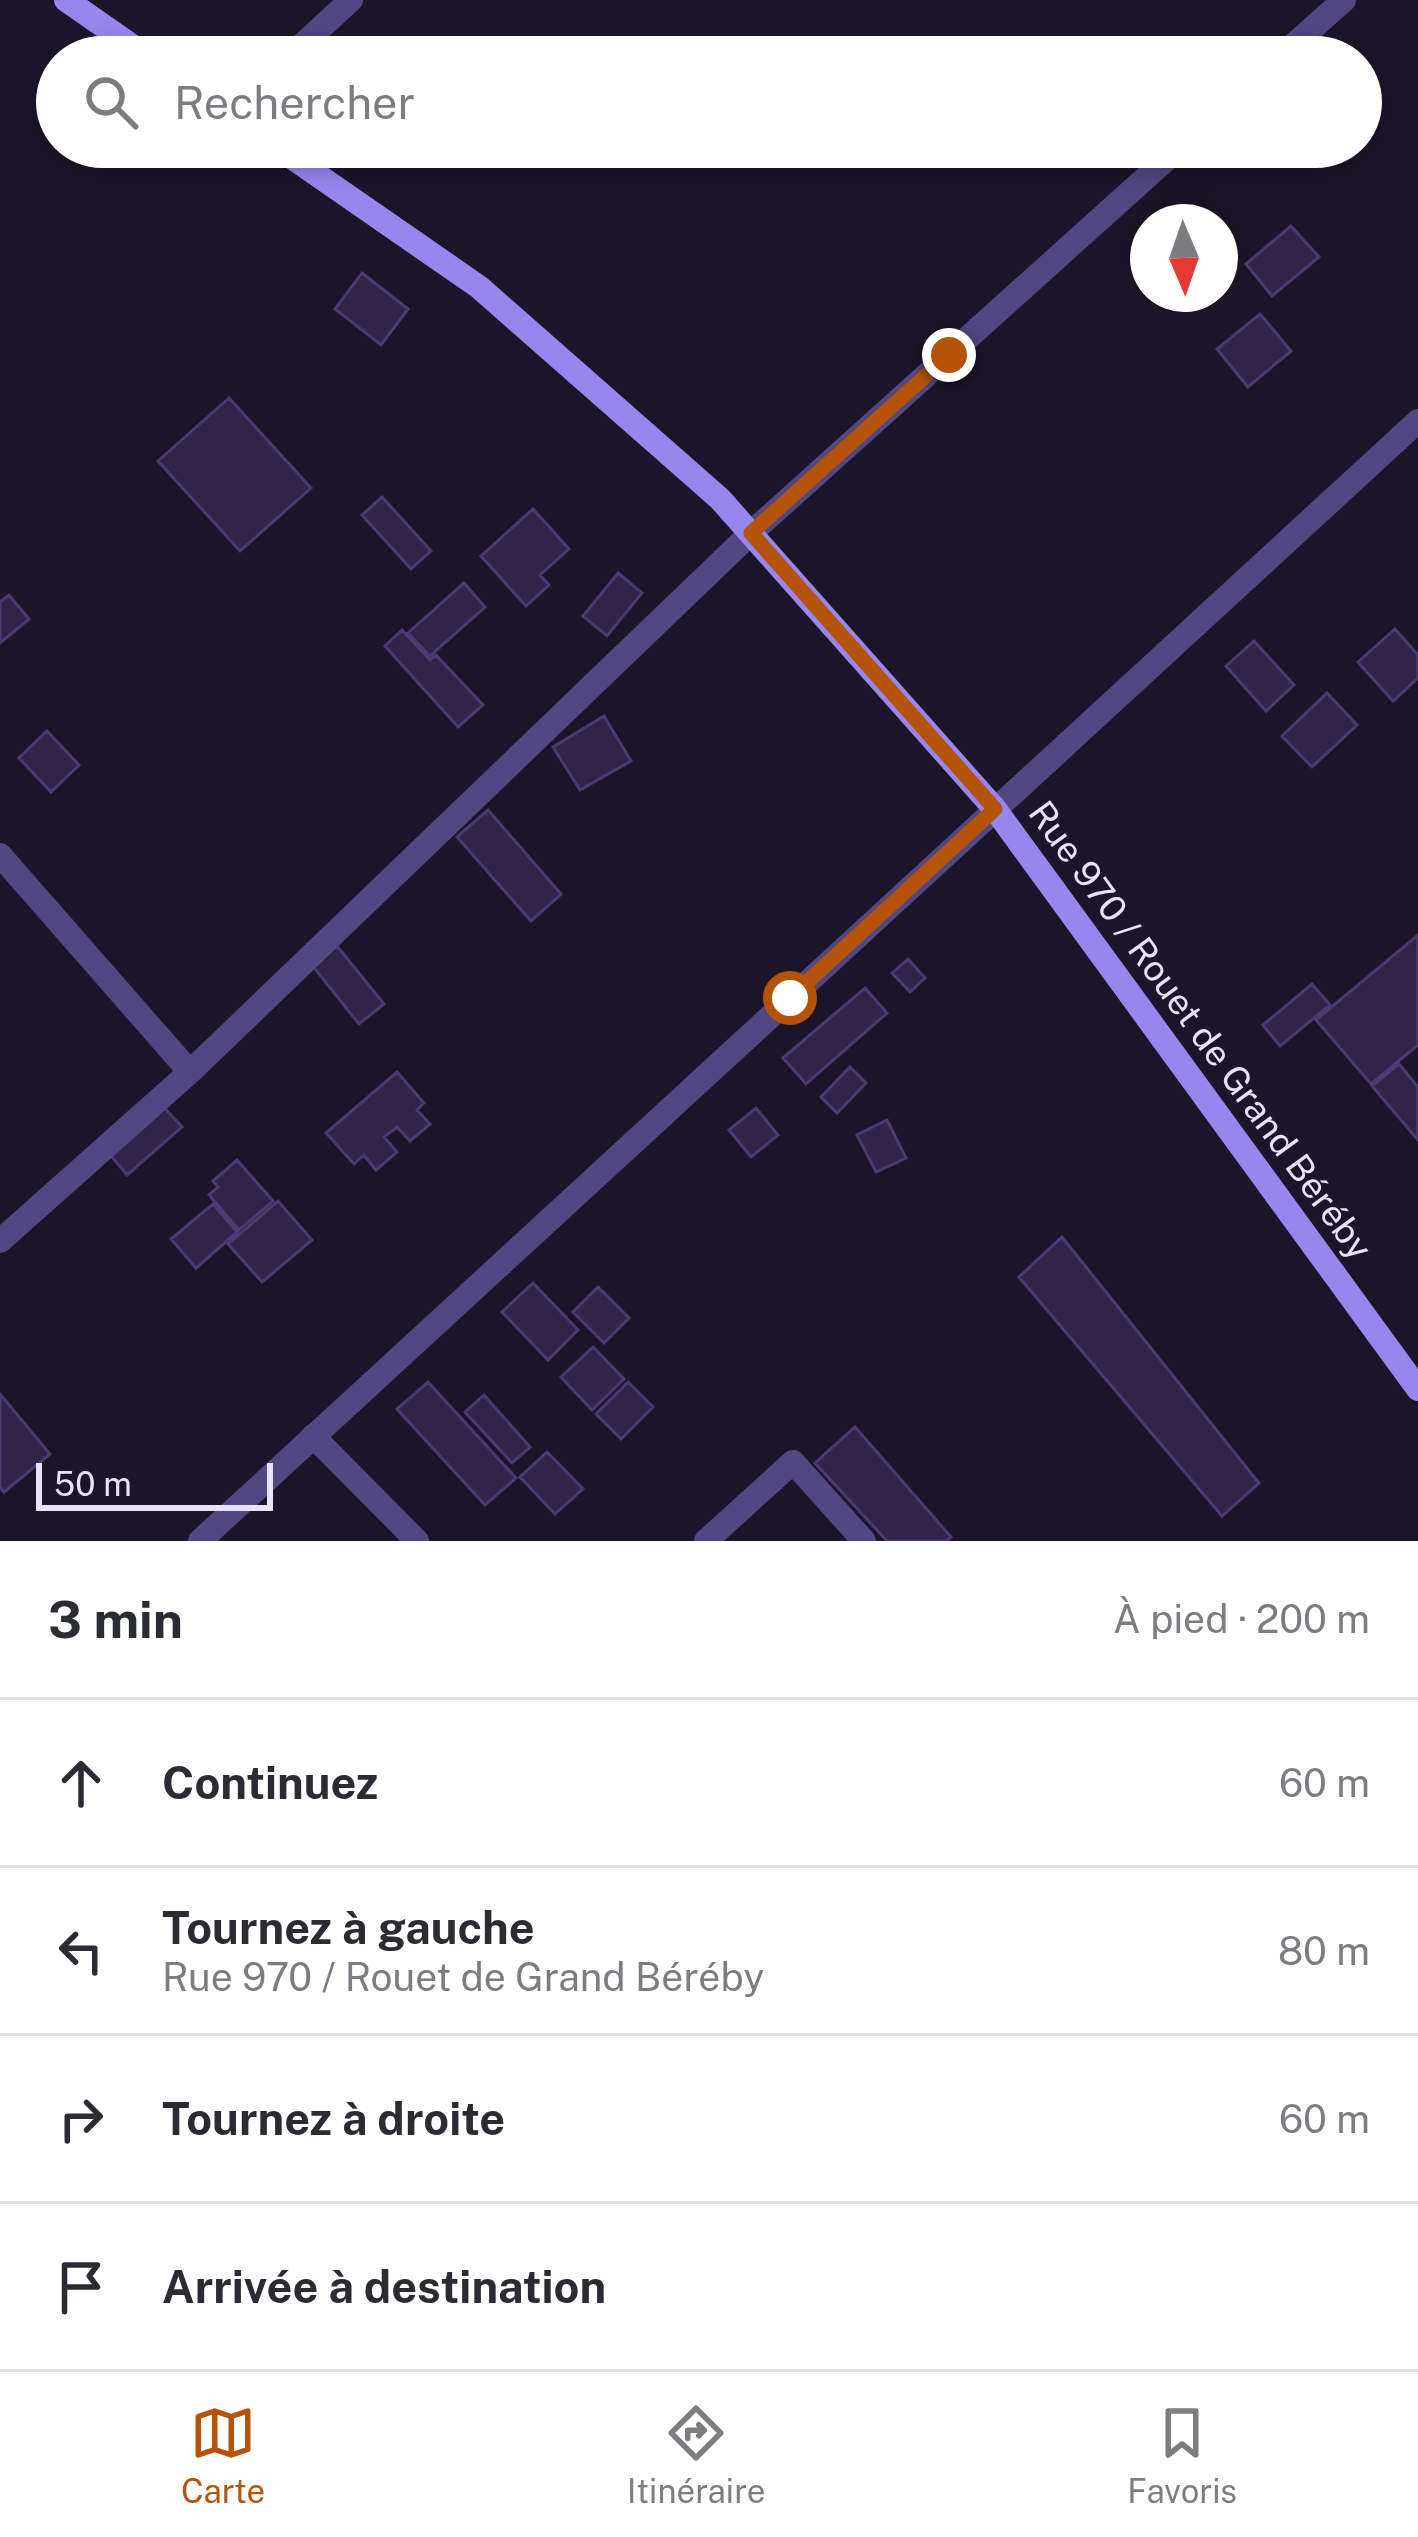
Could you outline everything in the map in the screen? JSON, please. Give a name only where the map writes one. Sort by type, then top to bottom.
[{"type":"main road","points":[[66,0],[118,36]]},
{"type":"main road","name":"Rue 970 / Rouet de Grand Béréby","points":[[308,168],[479,287],[720,499],[751,533],[995,809],[1418,1388]]},
{"type":"street","points":[[312,36],[351,0]]},
{"type":"street","points":[[1303,36],[1343,0]]},
{"type":"street","points":[[0,1241],[190,1072],[751,533],[1157,168]]},
{"type":"street","points":[[200,1541],[1418,421]]},
{"type":"street","points":[[0,855],[190,1072]]},
{"type":"street","points":[[313,1436],[417,1541]]},
{"type":"street","points":[[706,1541],[793,1462],[864,1541]]},
{"type":"building","points":[[1291,226],[1319,257],[1272,296],[1246,264]]},
{"type":"building","points":[[362,273],[408,309],[381,345],[335,309]]},
{"type":"building","points":[[1260,314],[1291,351],[1248,387],[1217,349]]},
{"type":"building","points":[[229,398],[311,488],[240,551],[158,461]]},
{"type":"building","points":[[382,497],[431,551],[411,569],[362,515]]},
{"type":"building","points":[[533,509],[569,549],[540,575],[549,585],[526,606],[481,556]]},
{"type":"building","points":[[618,573],[642,593],[607,636],[583,616]]},
{"type":"building","points":[[464,583],[485,607],[430,656],[408,633]]},
{"type":"building","points":[[9,595],[29,619],[0,643],[0,602]]},
{"type":"building","points":[[1395,629],[1418,655],[1418,678],[1393,701],[1358,662]]},
{"type":"building","points":[[402,630],[430,660],[436,655],[483,705],[458,727],[385,646]]},
{"type":"building","points":[[1254,641],[1294,685],[1266,711],[1226,666]]},
{"type":"building","points":[[1327,693],[1357,725],[1312,767],[1282,736]]},
{"type":"building","points":[[604,716],[631,761],[580,790],[553,747]]},
{"type":"building","points":[[47,731],[79,765],[51,792],[19,758]]},
{"type":"building","points":[[488,810],[561,894],[531,921],[457,837]]},
{"type":"building","points":[[1418,935],[1418,1045],[1371,1084],[1316,1020]]},
{"type":"building","points":[[337,946],[384,1004],[359,1024],[312,965]]},
{"type":"building","points":[[908,959],[925,978],[910,992],[892,973]]},
{"type":"building","points":[[1312,984],[1330,1005],[1280,1046],[1263,1025]]},
{"type":"building","points":[[865,988],[887,1013],[806,1084],[783,1058]]},
{"type":"building","points":[[1399,1064],[1418,1087],[1418,1140],[1372,1086]]},
{"type":"building","points":[[850,1067],[866,1083],[837,1113],[821,1097]]},
{"type":"building","points":[[397,1072],[424,1103],[417,1110],[430,1124],[410,1141],[397,1127],[384,1137],[397,1152],[376,1170],[364,1155],[354,1164],[326,1133]]},
{"type":"building","points":[[161,1104],[182,1127],[127,1175],[107,1151]]},
{"type":"building","points":[[756,1108],[778,1135],[751,1157],[729,1130]]},
{"type":"building","points":[[887,1120],[906,1158],[876,1172],[857,1135]]},
{"type":"building","points":[[237,1160],[273,1201],[239,1230],[209,1195],[218,1187],[213,1181]]},
{"type":"building","points":[[278,1201],[312,1240],[262,1282],[228,1244]]},
{"type":"building","points":[[213,1204],[237,1232],[196,1268],[171,1239]]},
{"type":"building","points":[[1062,1237],[1259,1483],[1222,1516],[1019,1277]]},
{"type":"building","points":[[533,1283],[578,1330],[548,1360],[502,1312]]},
{"type":"building","points":[[598,1287],[629,1318],[604,1343],[573,1312]]},
{"type":"building","points":[[593,1347],[624,1379],[592,1410],[561,1377]]},
{"type":"building","points":[[428,1382],[516,1478],[485,1505],[397,1409]]},
{"type":"building","points":[[628,1382],[653,1407],[621,1439],[596,1414]]},
{"type":"building","points":[[0,1394],[50,1454],[4,1492],[0,1487]]},
{"type":"building","points":[[484,1395],[530,1447],[512,1463],[465,1412]]},
{"type":"building","points":[[855,1427],[951,1537],[946,1541],[887,1541],[815,1463]]},
{"type":"building","points":[[547,1452],[583,1489],[555,1514],[520,1477]]},
{"type":"route","points":[[790,998],[995,809],[751,533],[949,355]]}]
